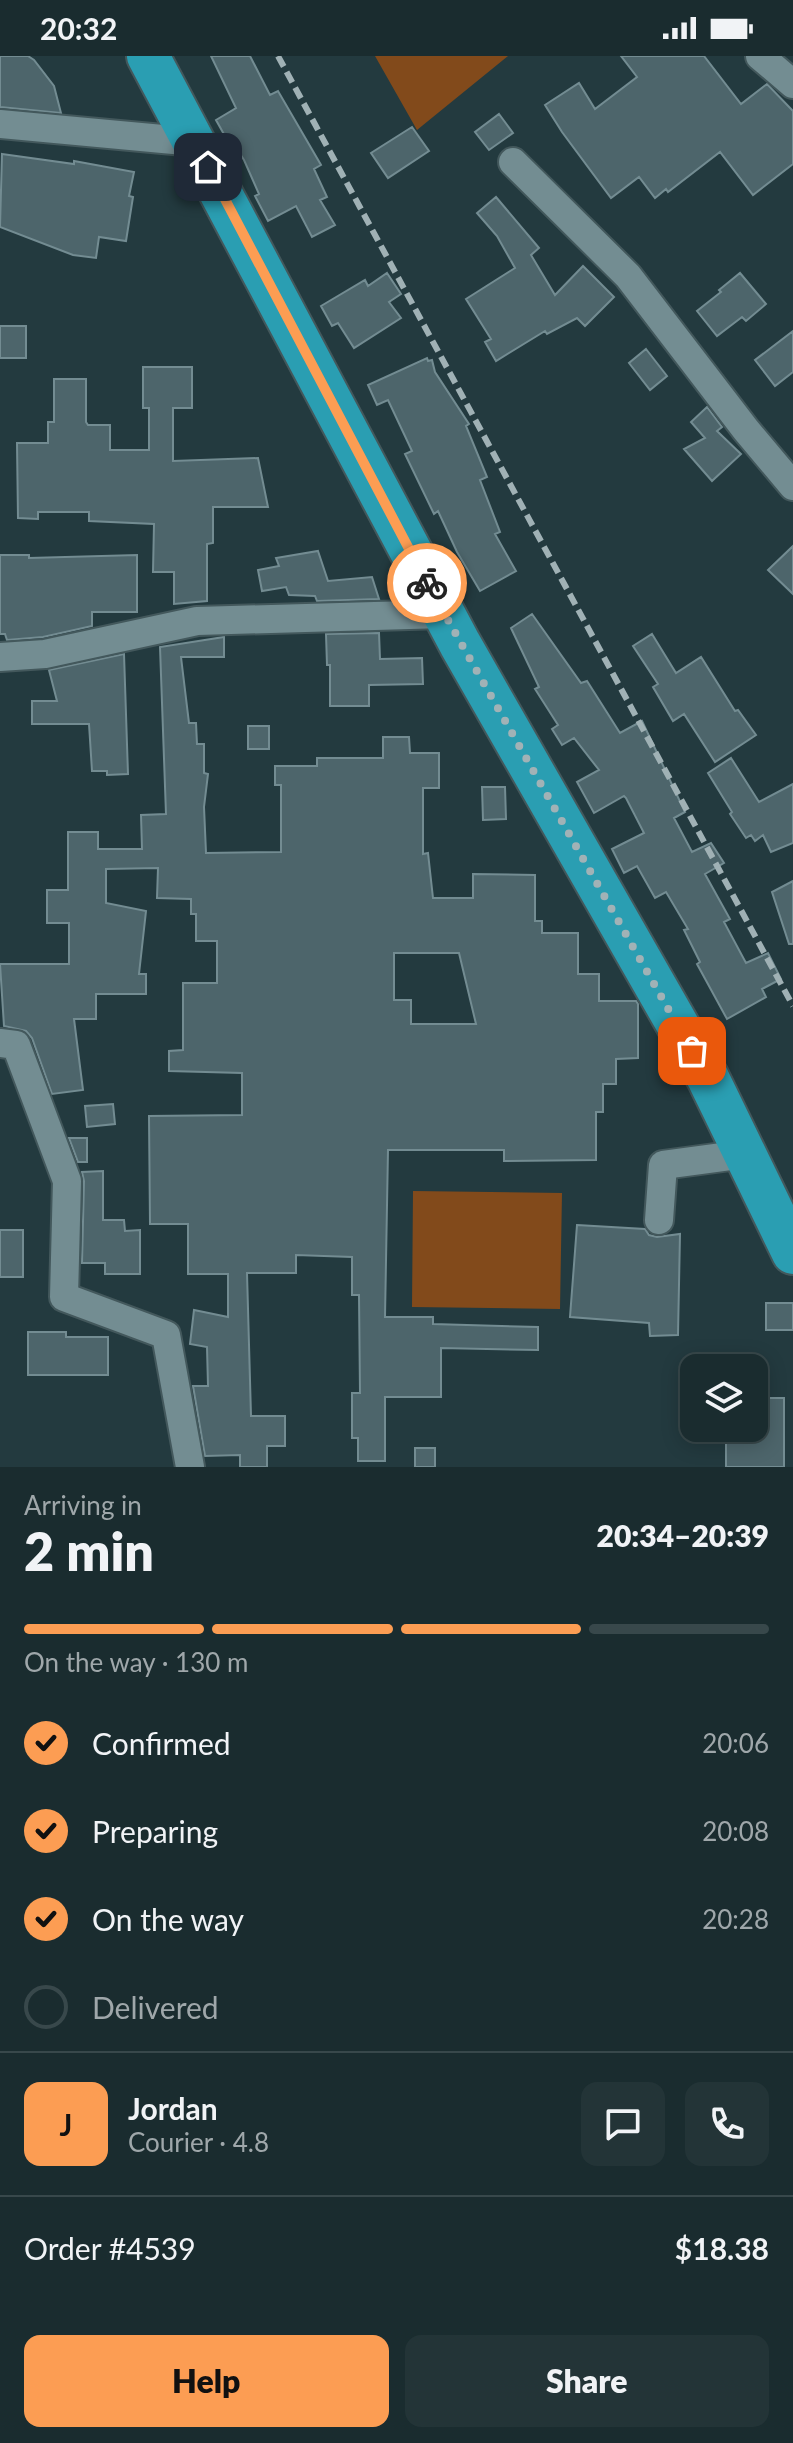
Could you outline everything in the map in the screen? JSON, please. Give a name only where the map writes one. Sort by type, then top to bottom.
[{"type":"highway","points":[[148,56],[444,614],[708,1078],[793,1253]]},
{"type":"street","points":[[760,56],[793,84]]},
{"type":"street","points":[[0,124],[195,142]]},
{"type":"street","points":[[513,162],[628,276],[793,486]]},
{"type":"street","points":[[0,657],[45,654],[197,621],[444,614]]},
{"type":"street","points":[[0,1043],[16,1045],[67,1181],[64,1297],[166,1335],[190,1467]]},
{"type":"street","points":[[659,1220],[663,1165],[745,1154]]},
{"type":"shaded area","points":[[375,56],[508,56],[417,130]]},
{"type":"shaded area","points":[[413,1191],[562,1193],[560,1309],[412,1307]]},
{"type":"building","points":[[0,56],[28,56],[34,60],[54,86],[61,113],[0,107]]},
{"type":"building","points":[[211,56],[250,56],[270,95],[278,91],[321,165],[314,169],[327,197],[320,200],[335,225],[312,237],[296,206],[268,221],[255,196],[259,194],[244,160],[233,143],[230,145],[216,120],[236,108]]},
{"type":"building","points":[[621,56],[704,56],[741,104],[767,84],[793,111],[793,164],[753,195],[720,152],[668,192],[666,189],[655,198],[639,177],[611,198],[545,105],[579,83],[595,109],[637,77]]},
{"type":"building","points":[[499,114],[513,133],[489,150],[475,132]]},
{"type":"building","points":[[412,127],[429,151],[388,178],[371,153]]},
{"type":"building","points":[[2,154],[74,164],[74,161],[134,172],[126,241],[99,237],[96,258],[73,255],[0,227]]},
{"type":"building","points":[[496,197],[539,248],[531,255],[555,295],[583,266],[614,297],[585,326],[577,318],[547,334],[545,331],[496,361],[485,342],[491,339],[466,299],[515,268],[497,236],[477,213]]},
{"type":"building","points":[[387,273],[401,294],[389,302],[401,318],[354,348],[338,323],[332,326],[321,306],[365,280],[368,286]]},
{"type":"building","points":[[740,273],[766,304],[746,321],[742,317],[717,336],[697,311]]},
{"type":"building","points":[[0,326],[26,326],[26,358],[0,358]]},
{"type":"building","points":[[793,331],[793,372],[775,386],[755,360]]},
{"type":"building","points":[[646,349],[667,376],[650,390],[629,363]]},
{"type":"building","points":[[427,358],[428,361],[432,360],[435,372],[469,424],[466,426],[487,477],[480,480],[500,532],[495,534],[516,571],[480,591],[438,511],[434,514],[405,454],[412,451],[388,400],[377,405],[368,385]]},
{"type":"building","points":[[143,367],[192,367],[192,408],[173,408],[173,461],[258,458],[268,507],[213,507],[213,543],[207,544],[207,601],[174,604],[174,572],[153,572],[154,524],[89,521],[89,512],[38,512],[38,519],[18,518],[17,443],[48,443],[48,422],[54,422],[54,379],[86,379],[86,422],[88,425],[110,425],[110,450],[149,450],[149,408],[143,408]]},
{"type":"building","points":[[707,407],[722,427],[717,431],[741,454],[712,481],[684,449],[705,438],[691,422]]},
{"type":"building","points":[[793,546],[793,594],[768,570]]},
{"type":"building","points":[[318,551],[328,581],[372,577],[379,599],[317,601],[315,596],[289,595],[286,587],[262,591],[258,570],[279,566],[276,558]]},
{"type":"building","points":[[0,555],[29,555],[29,558],[137,555],[137,612],[92,612],[92,626],[43,637],[7,640],[5,634],[0,634]]},
{"type":"building","points":[[532,614],[581,683],[587,681],[620,733],[642,721],[685,812],[674,818],[692,852],[711,843],[724,863],[705,874],[730,919],[724,922],[746,963],[768,953],[781,979],[762,989],[766,997],[727,1019],[697,964],[700,962],[684,930],[688,929],[666,892],[655,898],[637,866],[624,873],[612,849],[644,833],[626,798],[624,796],[594,813],[577,782],[599,770],[574,738],[562,745],[552,729],[558,725],[535,689],[539,687],[511,628]]},
{"type":"building","points":[[379,633],[380,659],[422,658],[423,684],[369,685],[369,706],[330,706],[326,634]]},
{"type":"building","points":[[652,634],[676,673],[701,657],[735,711],[738,710],[756,735],[715,762],[684,714],[673,721],[653,687],[658,684],[633,646]]},
{"type":"building","points":[[224,637],[224,657],[181,657],[189,723],[196,723],[197,744],[204,744],[204,773],[208,774],[204,807],[206,853],[281,852],[281,785],[275,785],[275,766],[317,766],[317,758],[383,758],[383,737],[409,737],[410,753],[439,753],[439,788],[423,788],[423,854],[428,853],[433,898],[473,898],[473,874],[535,875],[535,921],[542,921],[542,933],[578,933],[578,974],[599,974],[599,1001],[636,1001],[638,1004],[638,1058],[616,1059],[616,1084],[603,1084],[603,1112],[596,1112],[596,1160],[504,1161],[504,1150],[388,1150],[385,1317],[433,1317],[433,1324],[538,1327],[538,1350],[441,1348],[441,1397],[385,1397],[385,1461],[358,1461],[358,1438],[352,1438],[352,1393],[360,1393],[359,1295],[352,1295],[352,1257],[296,1255],[296,1273],[247,1273],[251,1416],[285,1416],[285,1446],[267,1446],[267,1467],[240,1467],[240,1455],[205,1456],[193,1386],[208,1386],[207,1347],[190,1344],[194,1310],[228,1317],[228,1274],[188,1274],[188,1224],[150,1224],[149,1116],[242,1115],[242,1073],[169,1071],[169,1051],[183,1050],[183,983],[217,983],[217,941],[196,941],[196,914],[191,914],[191,899],[157,898],[158,868],[106,869],[106,903],[146,911],[139,974],[146,974],[146,994],[96,994],[96,1019],[74,1019],[83,1090],[52,1094],[32,1038],[26,1031],[4,1026],[0,964],[69,964],[69,923],[47,923],[47,890],[68,890],[68,832],[98,832],[98,849],[142,849],[141,815],[166,814],[160,647]],"holes":[[[394,953],[459,953],[476,1024],[411,1024],[411,1000],[394,1000]]]},
{"type":"building","points":[[124,654],[128,774],[107,775],[107,771],[92,771],[89,724],[32,724],[32,701],[57,701],[49,670]]},
{"type":"building","points":[[248,726],[269,726],[269,749],[248,749]]},
{"type":"building","points":[[731,758],[759,802],[793,784],[793,843],[771,852],[763,835],[755,841],[751,835],[746,838],[708,773]]},
{"type":"building","points":[[482,787],[505,787],[506,819],[483,820]]},
{"type":"building","points":[[793,881],[793,944],[789,944],[772,892]]},
{"type":"building","points":[[113,1104],[115,1124],[87,1127],[85,1106]]},
{"type":"building","points":[[69,1138],[87,1138],[87,1162],[78,1162]]},
{"type":"building","points":[[103,1171],[103,1220],[124,1220],[125,1231],[140,1230],[140,1274],[105,1274],[105,1263],[82,1263],[82,1172]]},
{"type":"building","points":[[577,1225],[645,1229],[649,1235],[657,1237],[680,1234],[678,1335],[650,1336],[649,1323],[570,1317]]},
{"type":"building","points":[[0,1230],[23,1230],[23,1277],[0,1277]]},
{"type":"building","points":[[766,1303],[793,1303],[793,1330],[766,1330]]},
{"type":"building","points":[[28,1332],[66,1332],[66,1337],[108,1337],[108,1375],[28,1375]]},
{"type":"building","points":[[768,1398],[784,1398],[784,1467],[726,1467],[726,1442],[768,1442]]},
{"type":"building","points":[[415,1448],[435,1448],[435,1467],[415,1467]]},
{"type":"railway","points":[[278,56],[793,1006]]},
{"type":"way so far","points":[[427,583],[692,1051]]},
{"type":"route","points":[[208,167],[427,583]]}]
